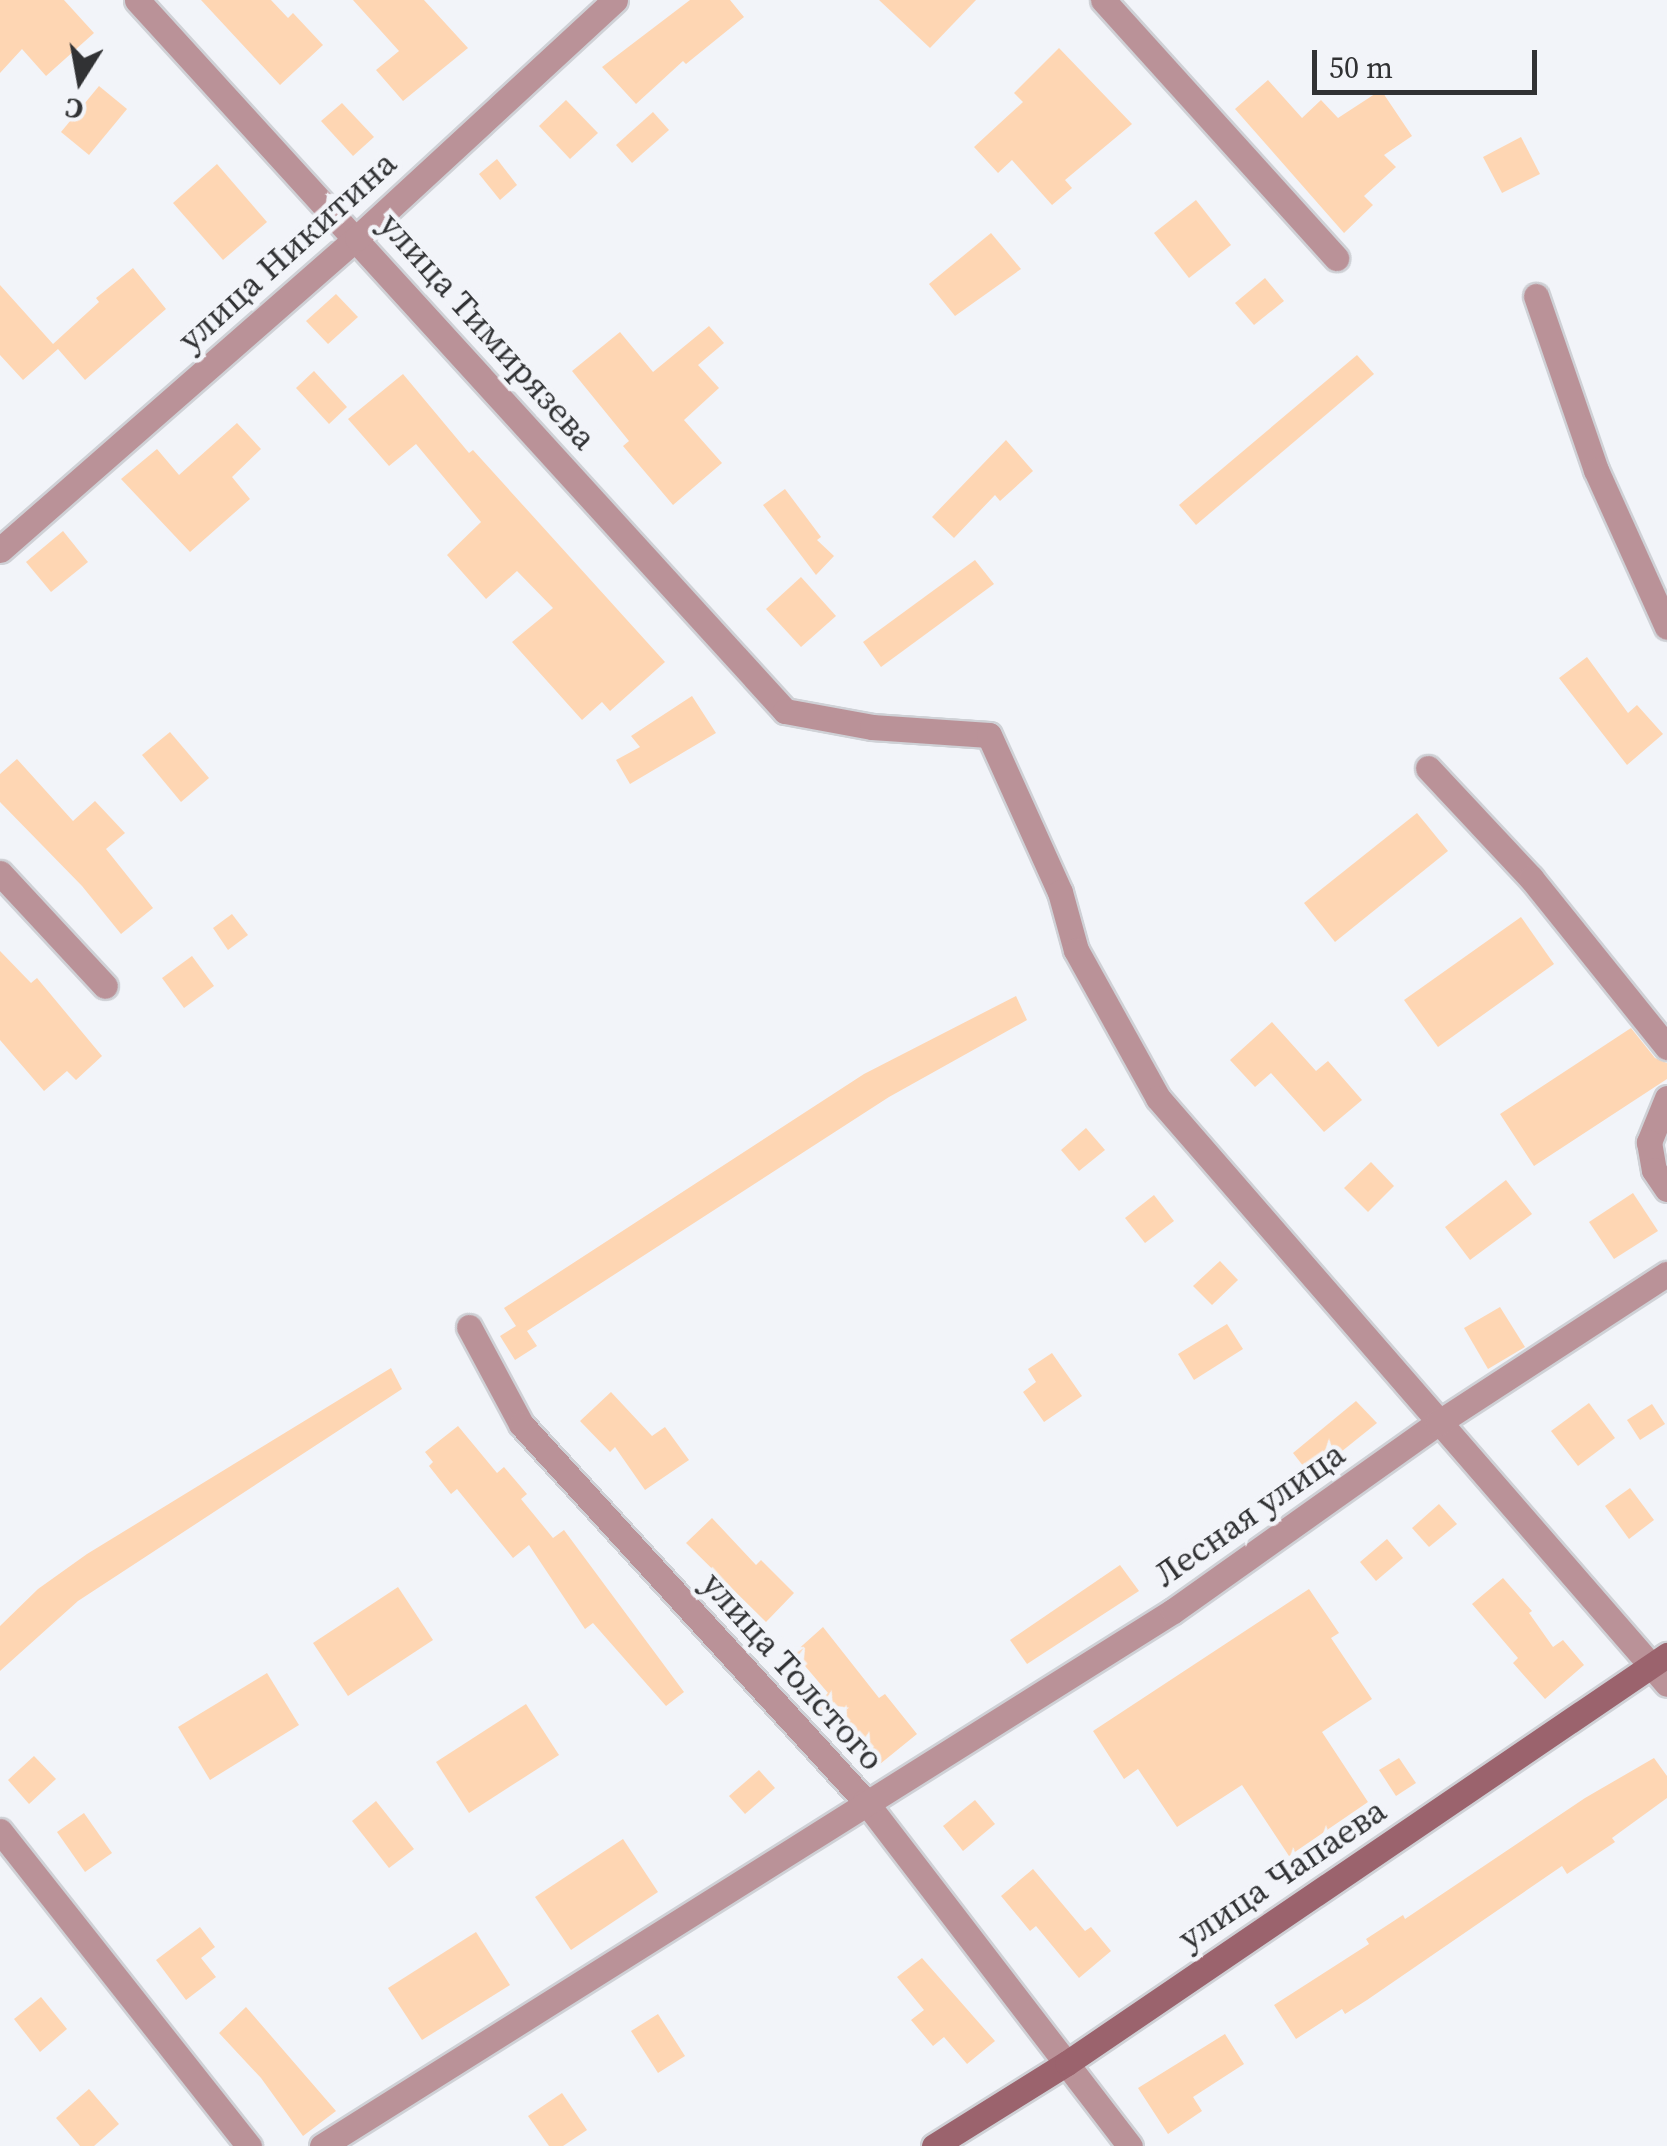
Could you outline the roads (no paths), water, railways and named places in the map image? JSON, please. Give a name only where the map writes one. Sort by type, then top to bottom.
[{"type":"street","name":"улица Тимирязева","points":[[137,0],[785,712],[872,727],[989,735],[1060,892],[1076,950],[1158,1098],[1438,1422]]},
{"type":"street","name":"улица Никитина","points":[[0,550],[356,238],[616,0]]},
{"type":"street","points":[[1104,0],[1336,258]]},
{"type":"street","points":[[1536,296],[1596,470],[1667,627]]},
{"type":"street","points":[[1428,768],[1531,878],[1667,1048]]},
{"type":"street","points":[[0,873],[105,986]]},
{"type":"street","points":[[1667,1098],[1649,1142],[1654,1170],[1667,1189]]},
{"type":"street","name":"Лесная улица","points":[[322,2146],[1173,1612],[1438,1422],[1667,1274]]},
{"type":"street","name":"улица Толстого","points":[[469,1328],[521,1424],[865,1802],[1130,2146]]},
{"type":"street","points":[[1438,1422],[1662,1668]]},
{"type":"street","name":"улица Чапаева","points":[[934,2146],[1662,1668]]},
{"type":"street","points":[[0,1831],[249,2146]]}]
